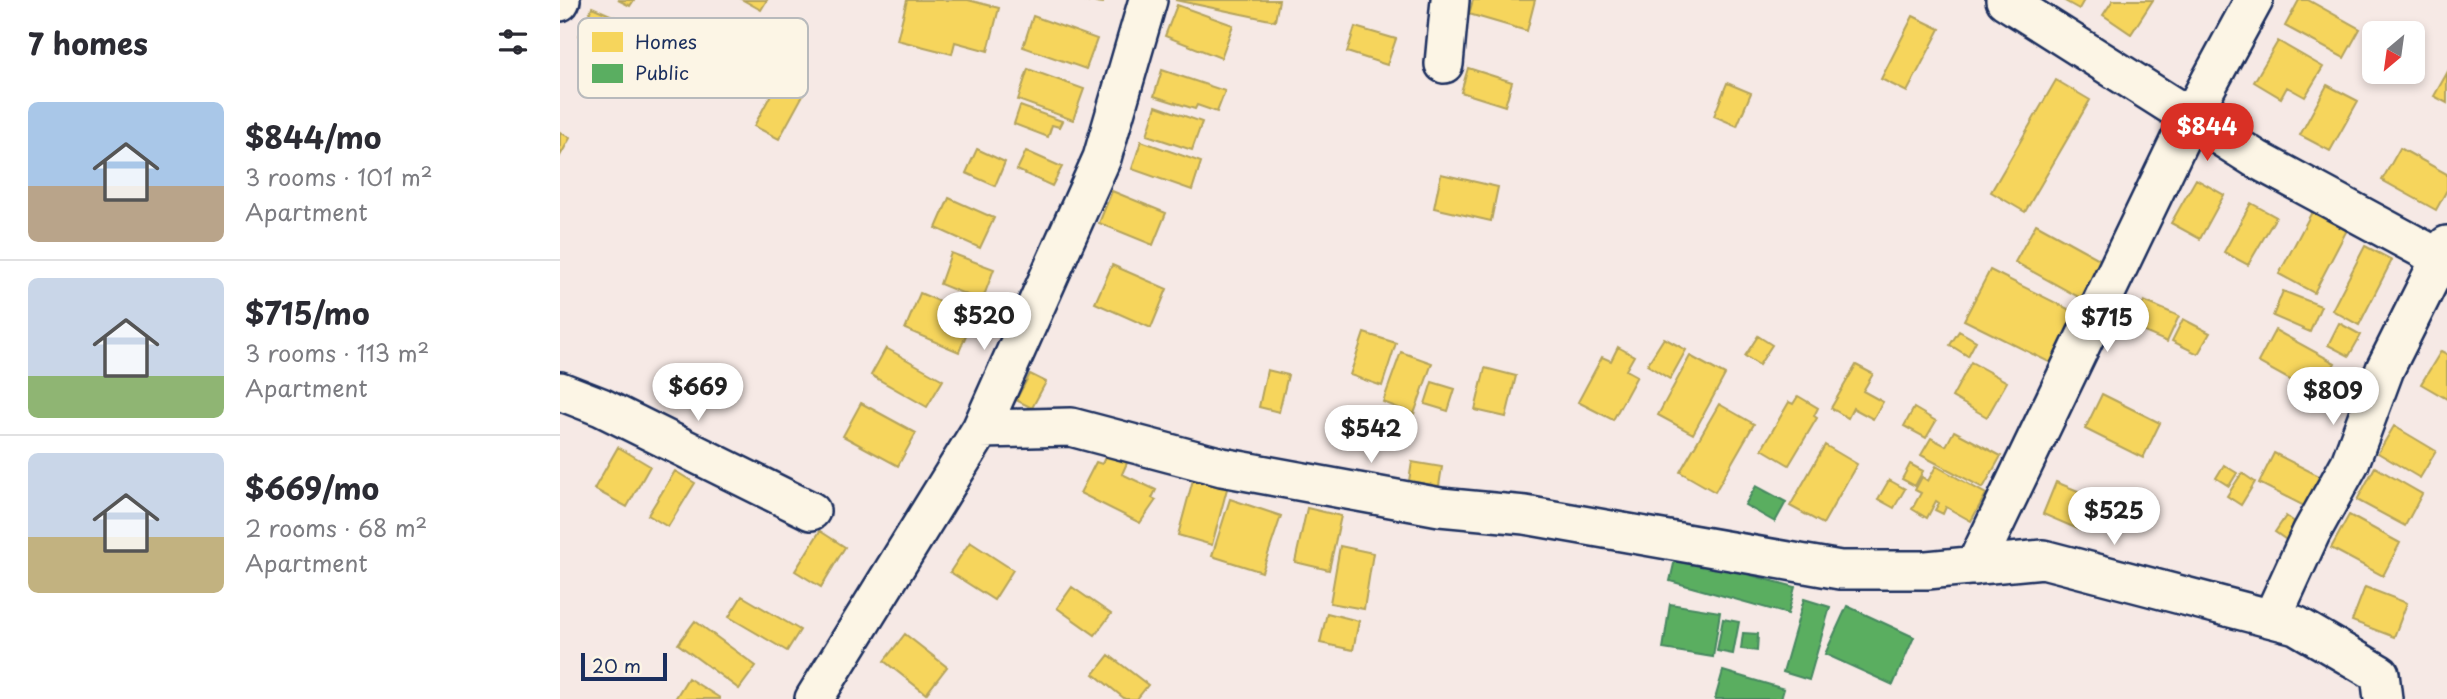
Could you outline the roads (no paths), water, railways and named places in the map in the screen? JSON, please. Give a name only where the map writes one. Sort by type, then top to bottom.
[{"type":"street","points":[[814,699],[981,429],[1102,158],[1148,0]]},
{"type":"street","points":[[1444,64],[1450,0]]},
{"type":"street","points":[[2005,0],[2256,159],[2445,255],[2385,369],[2350,463],[2311,533],[2272,618]]},
{"type":"street","points":[[1975,566],[2190,118],[2254,0]]},
{"type":"street","points":[[560,391],[601,407],[811,511]]},
{"type":"street","points":[[981,429],[1071,427],[1222,467],[1440,507],[1525,515],[1840,570],[1975,566],[2043,559],[2296,625],[2380,674],[2383,699]]}]
